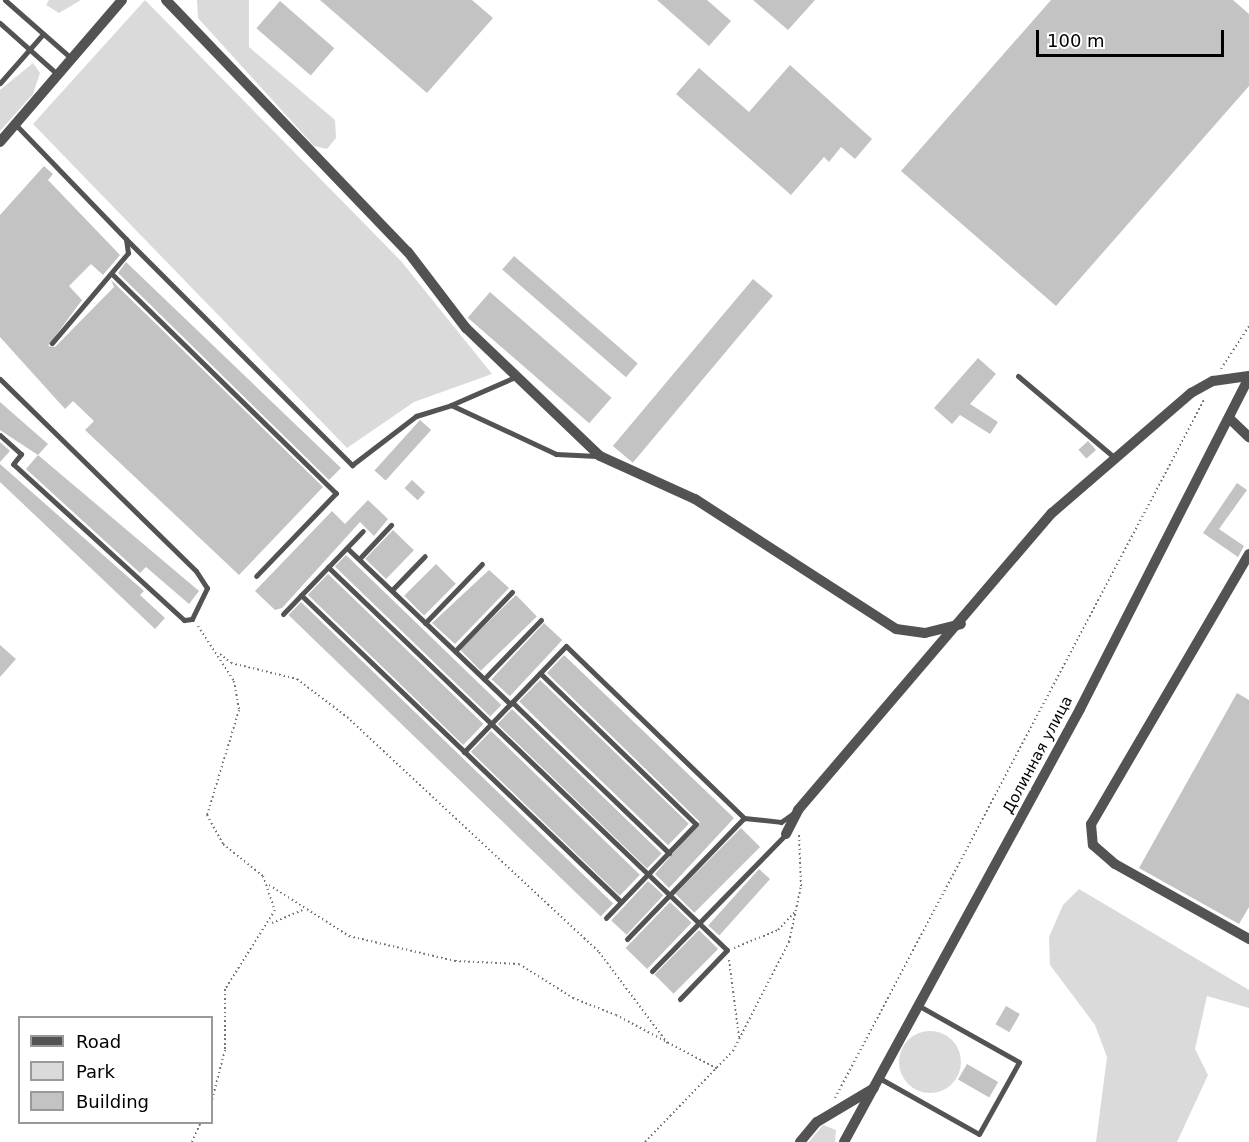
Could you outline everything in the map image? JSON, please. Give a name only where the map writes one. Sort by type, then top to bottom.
[{"type":"street","points":[[0,142],[122,0]]},
{"type":"street","points":[[166,0],[408,252],[466,328],[600,456],[695,499],[896,629],[925,633],[961,624]]},
{"type":"street","points":[[786,834],[798,810],[961,624],[1052,513],[1191,393],[1214,381],[1249,376]]},
{"type":"street","name":"Долинная улица","points":[[844,1142],[921,1007],[1249,376]]},
{"type":"street","points":[[1229,418],[1249,437]]},
{"type":"street","points":[[1249,554],[1091,824],[1093,845],[1115,864],[1249,939]]},
{"type":"street","points":[[800,1142],[817,1122],[879,1082]]},
{"type":"lane","points":[[5,0],[71,58]]},
{"type":"lane","points":[[0,23],[57,74]]},
{"type":"lane","points":[[0,83],[43,34]]},
{"type":"lane","points":[[15,124],[126,239],[352,465],[416,416],[451,405],[515,377]]},
{"type":"lane","points":[[52,343],[113,275],[128,253],[126,239]]},
{"type":"lane","points":[[113,275],[336,493],[256,576]]},
{"type":"lane","points":[[1018,376],[1115,458]]},
{"type":"lane","points":[[0,379],[196,571],[207,588],[192,619],[184,620],[13,464],[21,454],[0,435]]},
{"type":"lane","points":[[451,405],[556,454],[600,456]]},
{"type":"lane","points":[[359,559],[391,525]]},
{"type":"lane","points":[[283,614],[363,531]]},
{"type":"lane","points":[[347,548],[669,853]]},
{"type":"lane","points":[[392,590],[425,556]]},
{"type":"lane","points":[[425,623],[482,564]]},
{"type":"lane","points":[[328,567],[727,950],[680,999]]},
{"type":"lane","points":[[455,651],[512,592]]},
{"type":"lane","points":[[302,595],[621,902]]},
{"type":"lane","points":[[484,679],[541,620]]},
{"type":"lane","points":[[464,752],[566,646],[744,818],[781,822],[798,810]]},
{"type":"lane","points":[[540,674],[696,824],[606,918]]},
{"type":"lane","points":[[627,939],[744,818]]},
{"type":"lane","points":[[652,971],[786,834]]},
{"type":"lane","points":[[879,1082],[979,1134],[1019,1062],[921,1007]]},
{"type":"path","points":[[831,1105],[1214,381],[1249,326]]},
{"type":"path","points":[[192,619],[220,654],[234,681],[239,710],[207,815],[223,844],[267,883],[303,910],[349,936],[455,962],[519,964],[573,998],[616,1015],[718,1069]]},
{"type":"path","points":[[220,654],[231,663],[297,679],[347,717],[599,952],[668,1044]]},
{"type":"path","points":[[645,1142],[718,1069],[739,1040],[789,942],[799,894],[799,830]]},
{"type":"path","points":[[213,1096],[225,1050],[225,989],[270,925],[274,904],[267,883]]},
{"type":"path","points":[[739,1040],[727,950],[778,930],[795,912],[799,894]]},
{"type":"path","points":[[270,925],[303,910]]},
{"type":"path","points":[[192,1142],[200,1124]]},
{"type":"green space","points":[[49,0],[81,0],[59,13],[46,5]]},
{"type":"green space","points":[[145,0],[401,261],[492,374],[414,402],[347,448],[33,124]]},
{"type":"green space","points":[[197,0],[249,0],[249,47],[335,120],[336,138],[327,149],[314,146],[198,18]]},
{"type":"green space","points":[[33,63],[40,73],[33,94],[0,131],[0,90]]},
{"type":"green space","points":[[1079,889],[1249,990],[1249,1008],[1207,996],[1195,1049],[1208,1075],[1177,1142],[1096,1142],[1107,1057],[1095,1025],[1050,965],[1049,937],[1063,905]]},
{"type":"green space","points":[[930,1031],[952,1040],[961,1062],[952,1084],[930,1093],[908,1084],[899,1062],[908,1040]]},
{"type":"green space","points":[[823,1125],[836,1130],[835,1142],[809,1142]]},
{"type":"building","points":[[320,0],[472,0],[493,18],[427,93]]},
{"type":"building","points":[[657,0],[707,0],[731,21],[709,46]]},
{"type":"building","points":[[753,0],[815,0],[788,30]]},
{"type":"building","points":[[1051,0],[1233,0],[1249,14],[1249,86],[1056,306],[901,171]]},
{"type":"building","points":[[280,1],[334,48],[311,75],[256,28]]},
{"type":"building","points":[[790,65],[872,139],[855,159],[841,147],[829,162],[824,157],[791,195],[676,94],[699,68],[749,112]]},
{"type":"building","points":[[44,166],[53,174],[48,180],[120,255],[103,275],[91,264],[69,286],[82,300],[48,346],[55,347],[114,287],[111,280],[323,487],[239,575],[85,430],[94,421],[73,401],[65,409],[0,337],[0,215]]},
{"type":"building","points":[[514,256],[638,364],[626,377],[502,270]]},
{"type":"building","points":[[126,262],[341,468],[329,480],[118,273]]},
{"type":"building","points":[[753,279],[773,296],[633,463],[613,446]]},
{"type":"building","points":[[490,292],[612,398],[589,423],[468,318]]},
{"type":"building","points":[[978,358],[996,374],[970,404],[998,422],[990,434],[960,415],[952,424],[934,408]]},
{"type":"building","points":[[0,402],[48,444],[38,455],[0,430]]},
{"type":"building","points":[[420,420],[431,430],[386,481],[374,471]]},
{"type":"building","points":[[1088,441],[1096,450],[1086,459],[1078,450]]},
{"type":"building","points":[[0,442],[10,451],[0,462]]},
{"type":"building","points":[[38,455],[199,591],[189,604],[146,567],[140,573],[26,469]]},
{"type":"building","points":[[0,464],[144,591],[140,595],[165,618],[155,629],[0,482]]},
{"type":"building","points":[[412,480],[425,492],[418,500],[404,488]]},
{"type":"building","points":[[1237,483],[1247,490],[1219,529],[1244,546],[1238,557],[1203,533]]},
{"type":"building","points":[[368,500],[388,519],[374,536],[360,522],[282,608],[275,610],[255,591],[332,511],[345,524]]},
{"type":"building","points":[[393,530],[414,550],[386,579],[365,559]]},
{"type":"building","points":[[346,555],[501,705],[490,717],[335,567]]},
{"type":"building","points":[[436,564],[456,584],[424,616],[404,596]]},
{"type":"building","points":[[489,570],[509,588],[455,644],[432,623]]},
{"type":"building","points":[[328,574],[483,724],[463,745],[308,595]]},
{"type":"building","points":[[516,595],[537,617],[481,671],[460,649]]},
{"type":"building","points":[[301,602],[613,903],[601,916],[288,615]]},
{"type":"building","points":[[544,623],[562,640],[510,696],[491,679]]},
{"type":"building","points":[[0,645],[16,659],[0,677]]},
{"type":"building","points":[[564,655],[734,818],[669,888],[655,874],[700,822],[547,673]]},
{"type":"building","points":[[540,680],[689,824],[668,845],[519,702]]},
{"type":"building","points":[[1237,693],[1249,700],[1249,907],[1239,924],[1139,868]]},
{"type":"building","points":[[512,709],[662,853],[647,869],[497,724]]},
{"type":"building","points":[[491,731],[640,875],[620,896],[471,752]]},
{"type":"building","points":[[741,828],[760,847],[694,913],[675,894]]},
{"type":"building","points":[[759,869],[770,879],[719,936],[708,925]]},
{"type":"building","points":[[648,881],[663,895],[627,935],[611,920]]},
{"type":"building","points":[[670,902],[692,923],[647,969],[626,948]]},
{"type":"building","points":[[699,930],[718,949],[674,994],[654,975]]},
{"type":"building","points":[[1006,1006],[1020,1014],[1009,1032],[996,1024]]},
{"type":"building","points":[[967,1064],[998,1082],[989,1098],[958,1080]]}]
